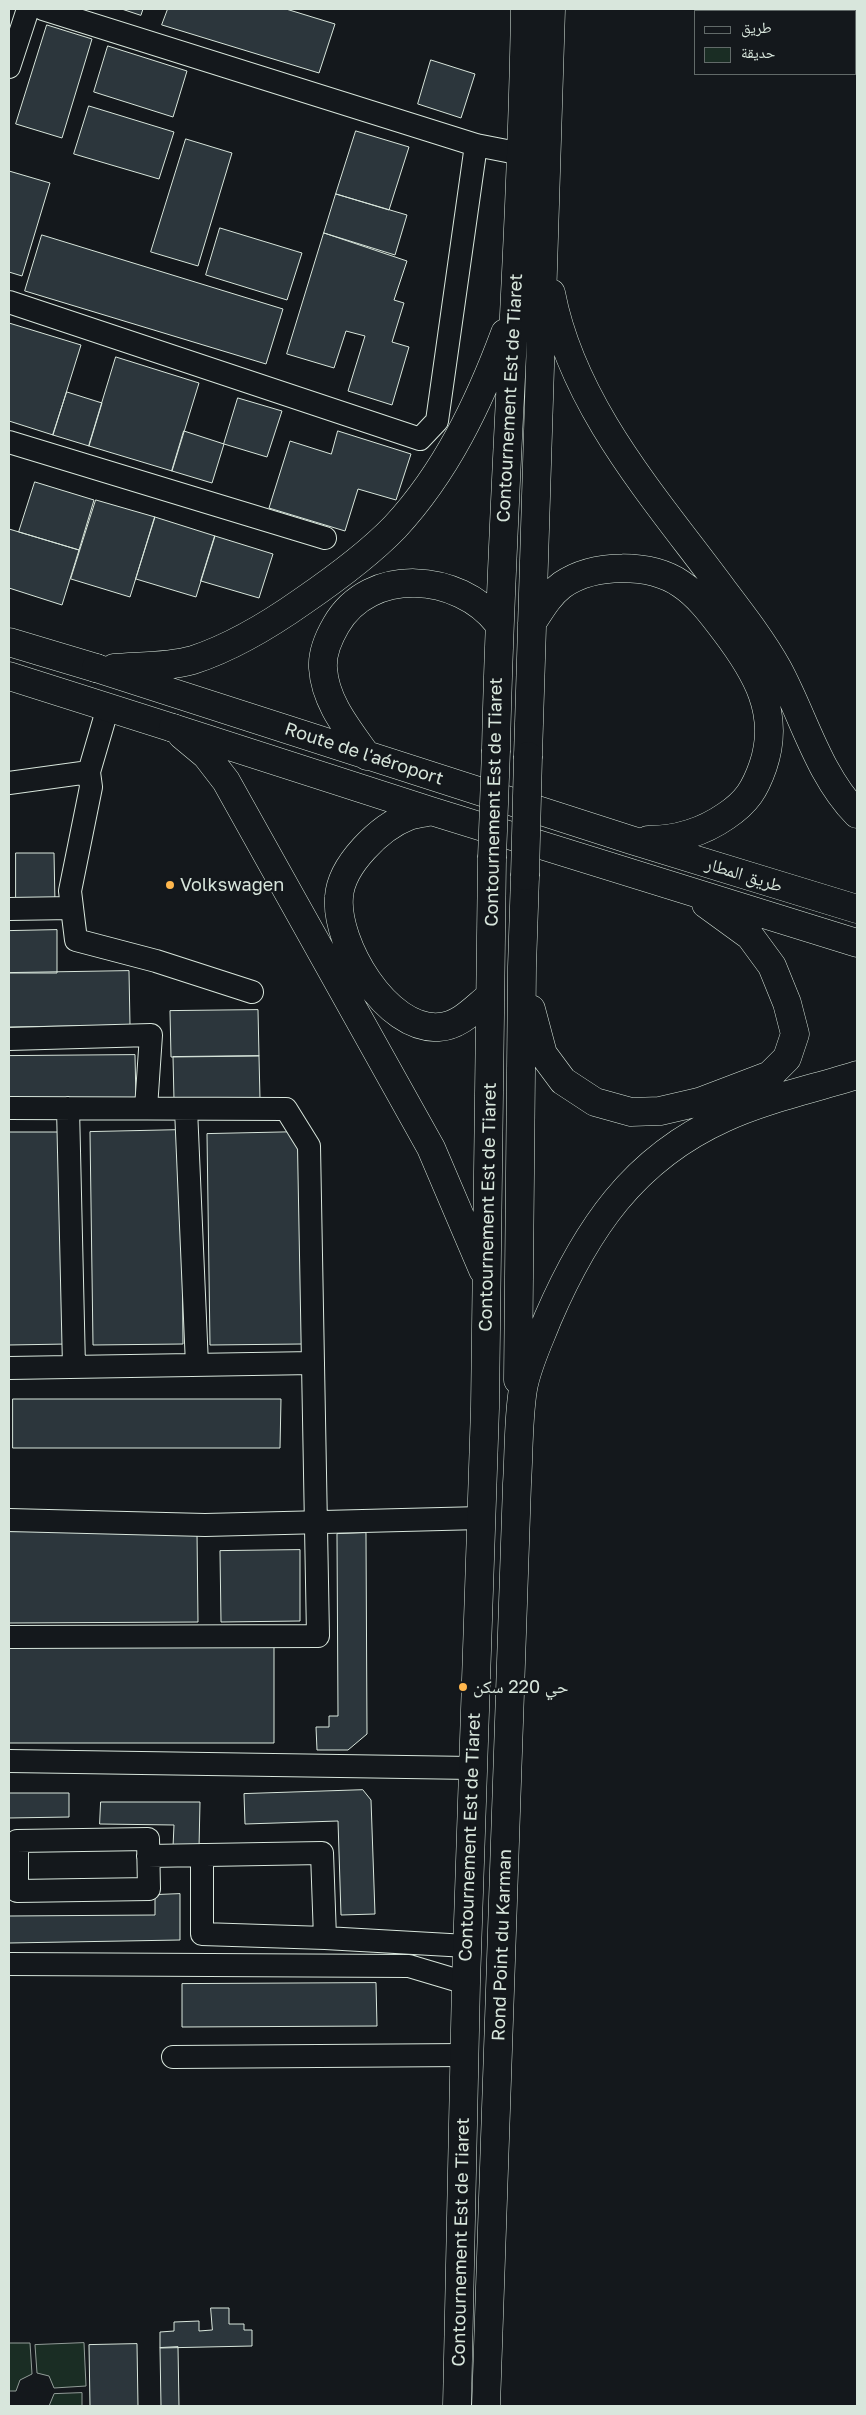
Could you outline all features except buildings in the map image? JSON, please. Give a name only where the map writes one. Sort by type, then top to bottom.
[{"type":"main road","name":"Contournement Est de Tiaret","points":[[458,2406],[466,1984],[487,1282],[492,858],[498,623],[522,154],[525,9]]},
{"type":"main road","name":"Contournement Est de Tiaret","points":[[518,1484],[522,968],[551,9]]},
{"type":"main road","points":[[543,257],[553,306],[566,346],[587,394],[626,459],[752,629],[778,669],[830,778],[857,814]]},
{"type":"main road","points":[[96,668],[156,666],[192,660],[240,641],[278,619],[344,572],[394,528],[426,489],[453,447],[477,402],[514,308]]},
{"type":"main road","points":[[532,623],[548,598],[563,584],[614,568],[650,571],[681,584],[706,607],[746,658],[761,689],[770,718],[769,748],[757,782],[743,805],[716,823],[686,836],[662,840],[632,840]]},
{"type":"main road","points":[[367,756],[339,717],[328,690],[323,667],[329,637],[344,612],[359,597],[385,586],[413,582],[442,587],[478,602],[498,623]]},
{"type":"main road","name":"Route de l'aéroport","points":[[9,642],[96,668],[632,840]]},
{"type":"main road","name":"Route de l'aéroport","points":[[9,676],[431,811],[684,889]]},
{"type":"main road","points":[[173,728],[206,756],[226,781],[431,1148],[487,1282]]},
{"type":"main road","points":[[294,767],[304,735]]},
{"type":"main road","points":[[431,811],[409,816],[396,822],[367,845],[348,868],[339,896],[341,924],[357,963],[375,993],[389,1007],[417,1024],[439,1027],[459,1022],[490,996]]},
{"type":"main road","name":"طريق المطار","points":[[632,840],[857,909]]},
{"type":"main road","points":[[522,968],[543,1054],[563,1081],[595,1102],[631,1112],[660,1111],[699,1102],[770,1075],[787,1058],[795,1034],[787,1004],[772,966],[750,936],[684,889]]},
{"type":"main road","name":"طريق المطار","points":[[684,889],[857,944]]},
{"type":"main road","points":[[518,1484],[523,1389],[537,1344],[558,1296],[590,1235],[620,1193],[654,1161],[682,1140],[724,1117],[857,1075]]},
{"type":"main road","name":"Rond Point du Karman","points":[[486,2406],[518,1484]]},
{"type":"street","points":[[9,67],[28,9]]},
{"type":"street","points":[[43,9],[476,145],[522,154]]},
{"type":"street","points":[[9,302],[420,439],[437,421],[476,145]]},
{"type":"street","points":[[9,442],[325,538]]},
{"type":"street","points":[[108,708],[90,772],[91,787],[70,891],[76,940],[156,961],[252,992]]},
{"type":"street","points":[[9,783],[90,772]]},
{"type":"street","points":[[9,909],[72,908]]},
{"type":"street","points":[[9,1039],[151,1035],[146,1108]]},
{"type":"street","points":[[9,1108],[286,1109],[309,1146],[318,1636],[9,1637]]},
{"type":"street","points":[[68,1108],[74,1367]]},
{"type":"street","points":[[186,1108],[197,1365]]},
{"type":"street","points":[[9,1368],[313,1363]]},
{"type":"street","points":[[9,1520],[206,1525],[481,1518]]},
{"type":"street","points":[[9,1761],[472,1768]]},
{"type":"street","points":[[148,1839],[148,1856],[149,1889],[17,1891],[17,1841],[148,1839]]},
{"type":"street","points":[[148,1856],[322,1853],[324,1938]]},
{"type":"street","points":[[202,1855],[202,1934],[324,1938],[468,1946]]},
{"type":"street","points":[[9,1964],[409,1966],[466,1984]]},
{"type":"street","points":[[172,2057],[466,2055]]},
{"type":"green space","points":[[9,2343],[30,2343],[32,2374],[20,2380],[16,2391],[9,2391]]},
{"type":"green space","points":[[84,2343],[86,2386],[54,2388],[49,2376],[37,2373],[35,2345]]},
{"type":"green space","points":[[82,2393],[82,2406],[49,2406],[54,2394]]},
{"type":"place","name":"Volkswagen","points":[[170,885]]},
{"type":"place","name":"حي 220 سكن","points":[[463,1687]]}]
